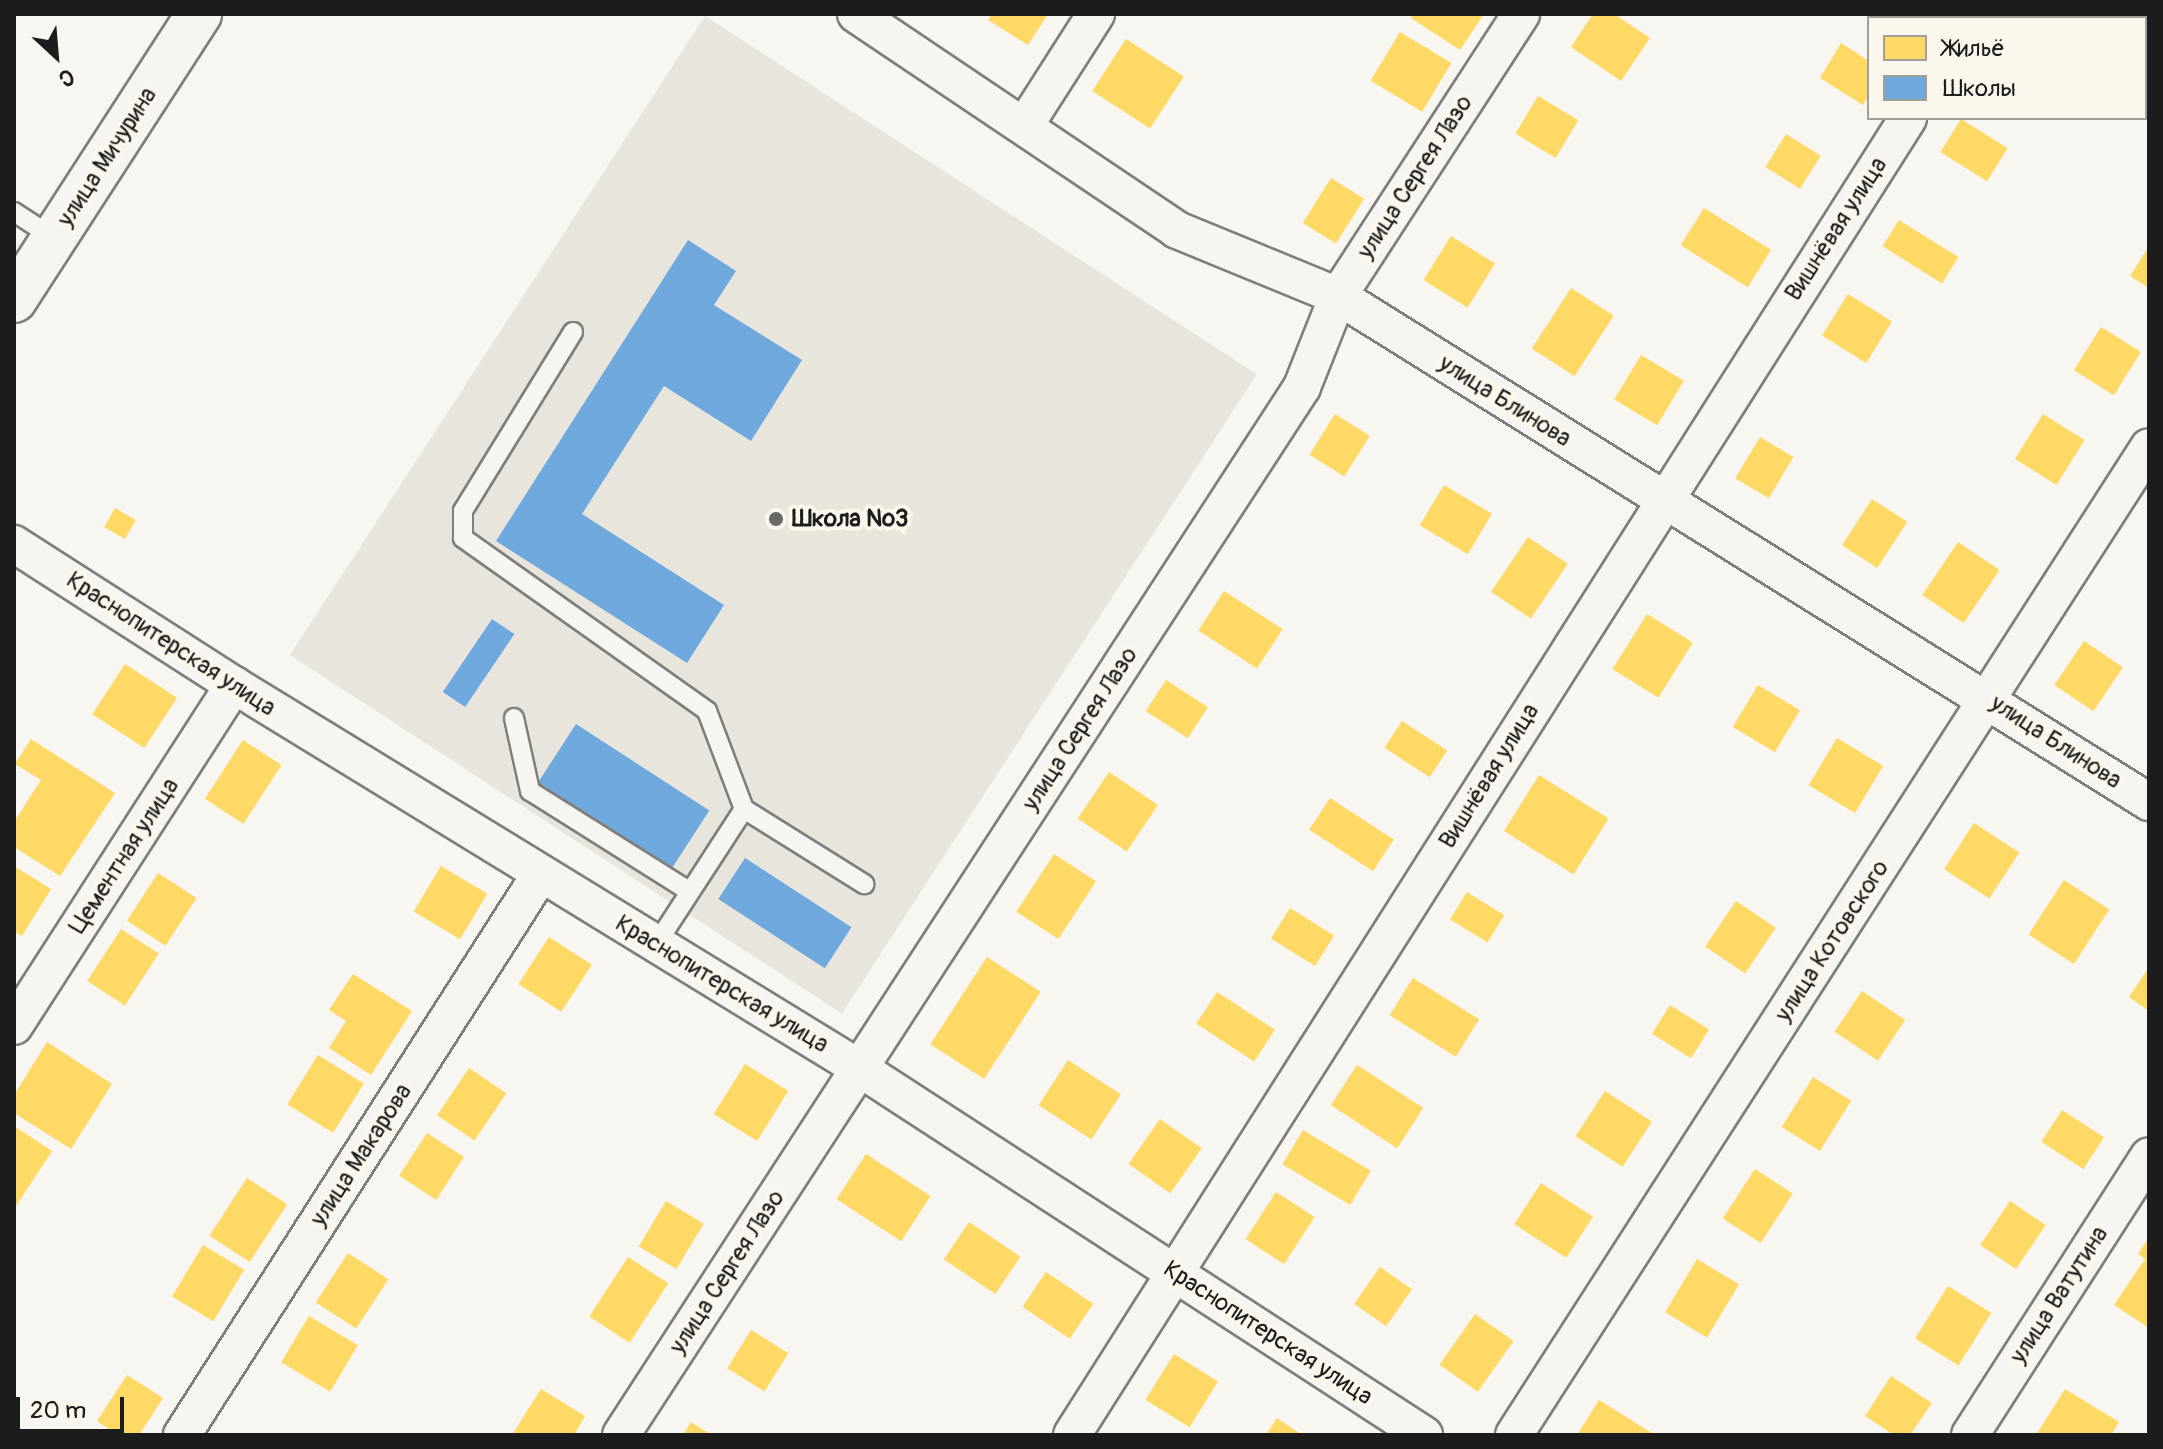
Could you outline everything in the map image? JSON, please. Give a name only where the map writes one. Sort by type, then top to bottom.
[{"type":"street","name":"улица Мичурина","points":[[14,300],[199,14]]},
{"type":"street","name":"улица Блинова","points":[[856,14],[1177,230],[1338,296],[1663,501],[1988,698],[2149,802]]},
{"type":"street","points":[[1025,125],[1096,14]]},
{"type":"street","name":"улица Сергея Лазо","points":[[621,1435],[1302,387],[1338,296],[1521,14]]},
{"type":"street","name":"Вишнёвая улица","points":[[1072,1435],[1907,120]]},
{"type":"street","name":"улица Котовского","points":[[1514,1435],[2149,447]]},
{"type":"street","name":"Краснопитерская улица","points":[[14,544],[540,875],[859,1068],[1424,1435]]},
{"type":"street","name":"Цементная улица","points":[[14,1026],[234,685]]},
{"type":"street","name":"улица Макарова","points":[[182,1435],[540,875]]},
{"type":"street","name":"улица Ватутина","points":[[1970,1435],[2149,1156]]},
{"type":"lane","points":[[14,212],[54,238]]},
{"type":"lane","points":[[573,332],[463,511],[463,538],[707,711],[744,809],[864,884]]},
{"type":"lane","points":[[514,718],[530,791],[689,891]]},
{"type":"lane","points":[[657,943],[744,809]]},
{"type":"shaded area","name":"Школа №3","points":[[705,16],[1257,374],[842,1013],[290,655]]},
{"type":"building: Жильё","points":[[992,14],[1048,14],[1028,45],[988,20]]},
{"type":"building: Жильё","points":[[1413,14],[1484,14],[1460,50],[1411,18]]},
{"type":"building: Жильё","points":[[1593,14],[1614,14],[1650,38],[1621,81],[1571,47]]},
{"type":"building: Жильё","points":[[1400,32],[1451,63],[1422,112],[1371,81]]},
{"type":"building: Жильё","points":[[1126,39],[1184,77],[1150,129],[1092,91]]},
{"type":"building: Жильё","points":[[1841,43],[1867,60],[1867,98],[1863,105],[1820,78]]},
{"type":"building: Жильё","points":[[1538,96],[1578,120],[1556,158],[1515,134]]},
{"type":"building: Жильё","points":[[1960,120],[2008,148],[1987,181],[1940,152]]},
{"type":"building: Жильё","points":[[1786,134],[1821,156],[1800,189],[1765,167]]},
{"type":"building: Жильё","points":[[1331,178],[1364,199],[1336,244],[1303,223]]},
{"type":"building: Жильё","points":[[1704,208],[1771,250],[1748,287],[1681,245]]},
{"type":"building: Жильё","points":[[1899,220],[1958,257],[1942,283],[1883,246]]},
{"type":"building: Жильё","points":[[1451,236],[1495,264],[1468,308],[1423,280]]},
{"type":"building: Жильё","points":[[2149,246],[2149,288],[2130,276]]},
{"type":"building: Жильё","points":[[1571,288],[1614,316],[1575,376],[1532,348]]},
{"type":"building: Жильё","points":[[1848,294],[1892,322],[1866,363],[1822,336]]},
{"type":"building: Жильё","points":[[2101,327],[2141,352],[2114,395],[2074,370]]},
{"type":"building: Жильё","points":[[1641,355],[1684,381],[1657,425],[1614,400]]},
{"type":"building: Жильё","points":[[1335,414],[1370,436],[1344,476],[1310,455]]},
{"type":"building: Жильё","points":[[2043,414],[2085,440],[2056,485],[2015,459]]},
{"type":"building: Жильё","points":[[1760,437],[1793,457],[1769,498],[1735,478]]},
{"type":"building: Жильё","points":[[1444,485],[1492,514],[1468,554],[1420,525]]},
{"type":"building: Жильё","points":[[1872,499],[1907,522],[1877,568],[1842,545]]},
{"type":"building: Жильё","points":[[115,508],[136,520],[125,539],[104,527]]},
{"type":"building: Жильё","points":[[1528,537],[1568,564],[1531,619],[1491,592]]},
{"type":"building: Жильё","points":[[1958,542],[1999,570],[1964,623],[1922,595]]},
{"type":"building: Жильё","points":[[1224,591],[1283,629],[1257,669],[1198,630]]},
{"type":"building: Жильё","points":[[1647,614],[1693,643],[1658,698],[1613,669]]},
{"type":"building: Жильё","points":[[2084,641],[2123,667],[2093,711],[2054,685]]},
{"type":"building: Жильё","points":[[125,664],[177,698],[144,748],[92,714]]},
{"type":"building: Жильё","points":[[1166,680],[1208,707],[1188,738],[1146,711]]},
{"type":"building: Жильё","points":[[1758,685],[1800,710],[1775,752],[1733,727]]},
{"type":"building: Жильё","points":[[1402,721],[1447,750],[1430,777],[1385,748]]},
{"type":"building: Жильё","points":[[1837,738],[1883,766],[1855,813],[1809,785]]},
{"type":"building: Жильё","points":[[31,739],[115,793],[60,876],[14,847],[14,822],[41,780],[15,764]]},
{"type":"building: Жильё","points":[[243,740],[282,765],[243,824],[205,799]]},
{"type":"building: Жильё","points":[[1109,772],[1158,805],[1127,851],[1078,818]]},
{"type":"building: Жильё","points":[[1539,775],[1609,818],[1574,874],[1504,831]]},
{"type":"building: Жильё","points":[[1330,798],[1394,839],[1373,871],[1309,830]]},
{"type":"building: Жильё","points":[[1974,823],[2019,852],[1989,899],[1944,869]]},
{"type":"building: Жильё","points":[[1054,854],[1096,881],[1058,939],[1016,912]]},
{"type":"building: Жильё","points":[[14,866],[51,889],[22,936],[14,931]]},
{"type":"building: Жильё","points":[[441,866],[487,894],[460,939],[414,911]]},
{"type":"building: Жильё","points":[[158,873],[197,898],[166,946],[127,921]]},
{"type":"building: Жильё","points":[[2064,880],[2109,909],[2074,964],[2029,935]]},
{"type":"building: Жильё","points":[[1467,892],[1504,915],[1487,942],[1450,919]]},
{"type":"building: Жильё","points":[[1736,901],[1776,928],[1745,973],[1705,947]]},
{"type":"building: Жильё","points":[[1290,908],[1334,936],[1315,966],[1271,939]]},
{"type":"building: Жильё","points":[[121,929],[159,954],[125,1006],[87,981]]},
{"type":"building: Жильё","points":[[549,937],[592,965],[561,1012],[519,984]]},
{"type":"building: Жильё","points":[[987,957],[1041,992],[984,1079],[930,1044]]},
{"type":"building: Жильё","points":[[2149,967],[2149,1011],[2129,997]]},
{"type":"building: Жильё","points":[[353,974],[412,1011],[371,1075],[329,1048],[346,1021],[329,1010]]},
{"type":"building: Жильё","points":[[1413,978],[1479,1019],[1456,1057],[1390,1015]]},
{"type":"building: Жильё","points":[[1862,991],[1905,1020],[1878,1061],[1835,1032]]},
{"type":"building: Жильё","points":[[1217,992],[1275,1030],[1254,1061],[1196,1024]]},
{"type":"building: Жильё","points":[[1670,1005],[1709,1029],[1691,1058],[1652,1034]]},
{"type":"building: Жильё","points":[[47,1042],[112,1084],[71,1149],[14,1113],[14,1095]]},
{"type":"building: Жильё","points":[[318,1055],[364,1084],[333,1133],[287,1104]]},
{"type":"building: Жильё","points":[[1068,1060],[1121,1094],[1091,1140],[1039,1105]]},
{"type":"building: Жильё","points":[[745,1064],[788,1091],[757,1141],[714,1114]]},
{"type":"building: Жильё","points":[[1357,1065],[1423,1108],[1397,1148],[1331,1105]]},
{"type":"building: Жильё","points":[[469,1068],[506,1093],[474,1140],[437,1115]]},
{"type":"building: Жильё","points":[[1813,1077],[1851,1101],[1820,1151],[1782,1127]]},
{"type":"building: Жильё","points":[[1605,1091],[1652,1121],[1623,1167],[1576,1136]]},
{"type":"building: Жильё","points":[[2062,1110],[2104,1137],[2083,1169],[2041,1142]]},
{"type":"building: Жильё","points":[[1160,1119],[1202,1148],[1170,1193],[1128,1164]]},
{"type":"building: Жильё","points":[[14,1126],[52,1151],[14,1209]]},
{"type":"building: Жильё","points":[[1303,1130],[1371,1171],[1350,1205],[1282,1164]]},
{"type":"building: Жильё","points":[[427,1133],[464,1157],[436,1200],[399,1176]]},
{"type":"building: Жильё","points":[[866,1154],[931,1196],[901,1241],[837,1199]]},
{"type":"building: Жильё","points":[[1755,1169],[1793,1194],[1761,1243],[1723,1218]]},
{"type":"building: Жильё","points":[[247,1178],[287,1204],[250,1262],[209,1236]]},
{"type":"building: Жильё","points":[[1541,1183],[1593,1217],[1566,1258],[1514,1224]]},
{"type":"building: Жильё","points":[[1276,1192],[1315,1217],[1284,1264],[1246,1239]]},
{"type":"building: Жильё","points":[[666,1201],[704,1224],[676,1269],[639,1246]]},
{"type":"building: Жильё","points":[[2010,1201],[2046,1225],[2016,1269],[1980,1245]]},
{"type":"building: Жильё","points":[[969,1222],[1020,1257],[995,1294],[944,1259]]},
{"type":"building: Жильё","points":[[2149,1237],[2149,1328],[2114,1305],[2145,1259],[2138,1254]]},
{"type":"building: Жильё","points":[[203,1245],[244,1270],[213,1321],[172,1296]]},
{"type":"building: Жильё","points":[[348,1253],[388,1279],[356,1329],[316,1302]]},
{"type":"building: Жильё","points":[[628,1257],[668,1283],[630,1343],[589,1317]]},
{"type":"building: Жильё","points":[[1697,1259],[1739,1284],[1707,1337],[1665,1312]]},
{"type":"building: Жильё","points":[[1380,1267],[1412,1289],[1386,1326],[1354,1304]]},
{"type":"building: Жильё","points":[[1046,1272],[1093,1304],[1070,1339],[1023,1307]]},
{"type":"building: Жильё","points":[[1948,1286],[1991,1313],[1958,1366],[1915,1339]]},
{"type":"building: Жильё","points":[[1475,1314],[1514,1341],[1478,1392],[1439,1365]]},
{"type":"building: Жильё","points":[[309,1316],[358,1345],[330,1392],[281,1362]]},
{"type":"building: Жильё","points":[[751,1330],[788,1353],[764,1391],[727,1368]]},
{"type":"building: Жильё","points":[[1174,1354],[1218,1382],[1189,1427],[1145,1400]]},
{"type":"building: Жильё","points":[[127,1375],[163,1398],[139,1435],[118,1435],[97,1421]]},
{"type":"building: Жильё","points":[[1891,1376],[1932,1403],[1910,1435],[1894,1435],[1865,1416]]},
{"type":"building: Жильё","points":[[541,1389],[585,1416],[574,1435],[512,1435]]},
{"type":"building: Жильё","points":[[2065,1389],[2119,1422],[2111,1435],[2036,1435]]},
{"type":"building: Жильё","points":[[1599,1400],[1655,1435],[1577,1435]]},
{"type":"building: Жильё","points":[[1277,1418],[1302,1435],[1266,1435]]},
{"type":"building: Жильё","points":[[691,1422],[711,1435],[683,1435]]},
{"type":"building: Школы","points":[[688,240],[736,271],[714,305],[802,360],[751,441],[664,386],[582,514],[724,605],[687,663],[496,541]]},
{"type":"building: Школы","points":[[492,619],[514,634],[465,707],[443,692]]},
{"type":"building: Школы","points":[[576,724],[709,811],[670,871],[537,784]]},
{"type":"building: Школы","points":[[745,858],[852,927],[825,968],[718,899]]},
{"type":"place","name":"Школа №3","points":[[776,519]]}]
